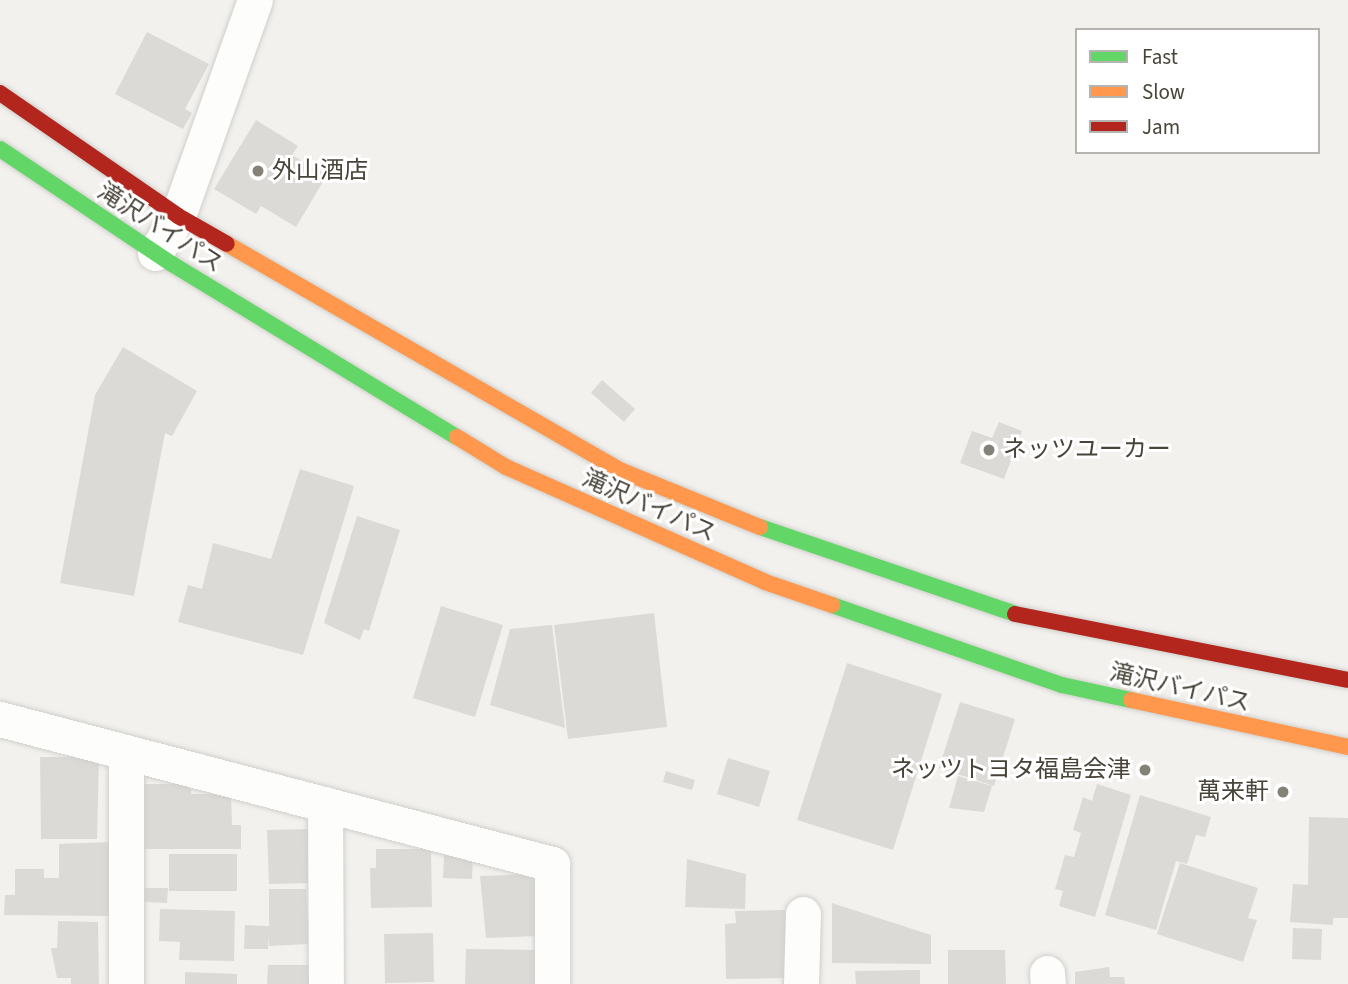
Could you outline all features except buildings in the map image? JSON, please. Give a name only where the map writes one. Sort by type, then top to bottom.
[{"type":"highway","name":"滝沢バイパス","points":[[0,93],[178,216],[622,471],[803,544],[1021,616],[1348,680]]},
{"type":"highway","name":"滝沢バイパス","points":[[0,149],[155,253],[506,467],[765,582],[1062,685],[1348,747]]},
{"type":"street","points":[[155,253],[178,216],[255,0]]},
{"type":"street","points":[[0,719],[552,864],[552,984]]},
{"type":"street","points":[[126,752],[126,984]]},
{"type":"street","points":[[325,804],[326,984]]},
{"type":"street","points":[[801,984],[803,914]]},
{"type":"traffic: fast","points":[[0,149],[172,264],[457,437]]},
{"type":"traffic: fast","points":[[760,527],[1015,614]]},
{"type":"traffic: fast","points":[[832,605],[1062,685],[1131,700]]},
{"type":"traffic: slow","points":[[227,244],[622,471],[760,527]]},
{"type":"traffic: slow","points":[[457,437],[506,467],[765,582],[832,605]]},
{"type":"traffic: slow","points":[[1131,700],[1348,747]]},
{"type":"traffic: jam","points":[[0,93],[178,216],[227,244]]},
{"type":"traffic: jam","points":[[1015,614],[1348,680]]},
{"type":"place","name":"外山酒店","points":[[258,171]]},
{"type":"place","name":"ネッツユーカー","points":[[989,450]]},
{"type":"place","name":"ネッツトヨタ福島会津","points":[[1145,770]]},
{"type":"place","name":"萬来軒","points":[[1283,792]]}]
